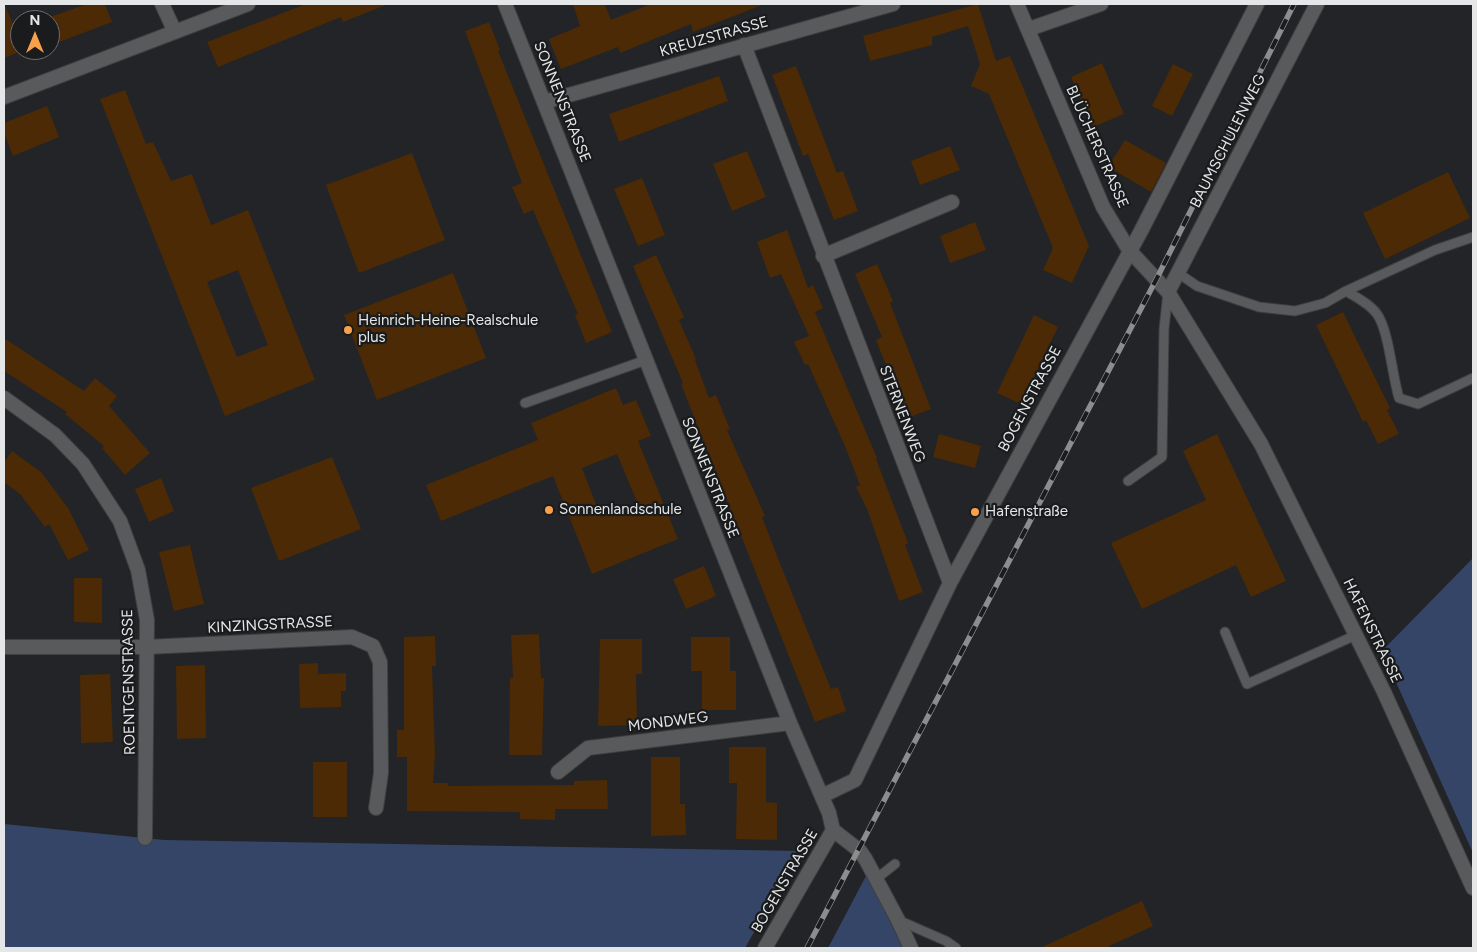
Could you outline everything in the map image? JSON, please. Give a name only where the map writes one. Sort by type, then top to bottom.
[{"type":"street","points":[[162,4],[175,32]]},
{"type":"street","points":[[4,97],[248,4]]},
{"type":"street","name":"SONNENSTRASSE","points":[[505,4],[790,723],[829,813],[833,830]]},
{"type":"street","name":"KREUZSTRASSE","points":[[544,102],[894,4]]},
{"type":"street","name":"BLÜCHERSTRASSE","points":[[1017,4],[1103,207],[1129,250],[1168,292]]},
{"type":"street","points":[[1029,29],[1101,4]]},
{"type":"street","name":"BOGENSTRASSE","points":[[822,796],[855,780],[950,583],[1129,250],[1257,4]]},
{"type":"street","name":"BAUMSCHULENWEG","points":[[1168,292],[1316,4]]},
{"type":"street","name":"STERNENWEG","points":[[744,45],[823,256],[950,583]]},
{"type":"street","points":[[823,256],[952,202]]},
{"type":"street","name":"HAFENSTRASSE","points":[[1168,292],[1261,444],[1384,692],[1473,888]]},
{"type":"street","name":"ROENTGENSTRASSE","points":[[4,398],[37,420],[69,448],[108,500],[120,521],[138,570],[147,620],[145,838]]},
{"type":"street","name":"KINZINGSTRASSE","points":[[4,647],[147,646],[352,637],[372,646],[380,662],[381,773],[376,808]]},
{"type":"street","name":"MONDWEG","points":[[558,772],[588,748],[790,723]]},
{"type":"street","points":[[833,830],[860,852],[898,920],[910,948]]},
{"type":"street","name":"BOGENSTRASSE","points":[[765,948],[833,830]]},
{"type":"lane","points":[[1178,273],[1197,286],[1258,307],[1295,311],[1325,303],[1346,291],[1436,250],[1473,237]]},
{"type":"lane","points":[[1346,291],[1376,312],[1382,322],[1399,398],[1418,404],[1473,378]]},
{"type":"lane","points":[[1128,481],[1162,457],[1164,329],[1168,292]]},
{"type":"lane","points":[[524,403],[646,360]]},
{"type":"lane","points":[[1225,632],[1247,684],[1356,635]]},
{"type":"lane","points":[[876,878],[895,864]]},
{"type":"lane","points":[[898,920],[946,941],[956,948]]},
{"type":"shaded area","points":[[1473,558],[1473,853],[1382,651]]},
{"type":"shaded area","points":[[4,824],[164,840],[800,851],[745,948],[4,948]]},
{"type":"shaded area","points":[[867,874],[903,948],[828,948]]},
{"type":"building","points":[[4,4],[10,17],[10,56],[4,58]]},
{"type":"building","points":[[87,4],[105,4],[112,22],[60,42],[60,13]]},
{"type":"building","points":[[306,4],[386,5],[343,22],[341,17],[218,67],[207,42]]},
{"type":"building","points":[[573,4],[605,4],[611,20],[651,4],[762,5],[693,32],[691,24],[620,53],[618,47],[561,69],[549,39],[580,26]]},
{"type":"building","points":[[978,4],[996,61],[1010,56],[1089,246],[1072,283],[1043,270],[1053,248],[989,94],[971,86],[980,64],[968,26],[932,37],[932,45],[870,61],[863,36]]},
{"type":"building","points":[[489,22],[500,50],[498,51],[612,332],[586,343],[575,315],[578,314],[533,210],[524,214],[512,187],[522,183],[465,31]]},
{"type":"building","points":[[1102,63],[1124,114],[1093,127],[1071,77]]},
{"type":"building","points":[[1173,64],[1193,74],[1172,116],[1152,106]]},
{"type":"building","points":[[796,66],[837,173],[843,171],[858,211],[834,220],[808,154],[803,156],[772,75]]},
{"type":"building","points":[[719,76],[728,101],[619,142],[609,114]]},
{"type":"building","points":[[125,90],[146,144],[153,142],[171,181],[192,174],[211,225],[248,210],[315,380],[225,416],[100,99]],"holes":[[[238,270],[268,345],[237,357],[207,282]]]},
{"type":"building","points":[[47,106],[59,137],[13,156],[4,133],[4,123]]},
{"type":"building","points":[[1125,140],[1166,163],[1151,192],[1108,167]]},
{"type":"building","points":[[950,146],[960,170],[920,185],[911,161]]},
{"type":"building","points":[[747,151],[766,197],[732,211],[713,164]]},
{"type":"building","points":[[412,153],[445,240],[359,273],[326,185]]},
{"type":"building","points":[[1448,172],[1470,218],[1385,259],[1363,213]]},
{"type":"building","points":[[642,178],[665,235],[638,246],[614,189]]},
{"type":"building","points":[[975,222],[986,250],[950,263],[940,236]]},
{"type":"building","points":[[787,230],[808,288],[813,285],[823,308],[815,312],[877,458],[908,543],[905,545],[923,592],[899,601],[867,509],[856,487],[860,485],[845,446],[808,364],[805,365],[794,342],[809,336],[781,274],[770,278],[757,242]]},
{"type":"building","points":[[656,255],[684,317],[679,320],[696,359],[709,398],[716,395],[730,429],[727,430],[765,516],[762,517],[831,689],[838,687],[846,711],[815,722],[681,384],[683,383],[633,266]]},
{"type":"building","points":[[877,264],[893,301],[890,303],[931,409],[907,418],[876,340],[882,337],[855,274]]},
{"type":"building","points":[[453,273],[486,358],[377,400],[344,315]]},
{"type":"building","points":[[1343,312],[1390,408],[1387,410],[1399,434],[1378,444],[1366,420],[1363,422],[1316,325]]},
{"type":"building","points":[[1034,315],[1058,327],[1021,404],[997,393]]},
{"type":"building","points":[[4,338],[84,391],[95,378],[117,396],[109,406],[150,453],[125,475],[102,448],[104,446],[65,414],[67,412],[4,371]]},
{"type":"building","points":[[616,388],[623,405],[636,400],[651,436],[638,441],[678,539],[592,574],[553,476],[441,521],[426,485],[538,440],[531,423]],"holes":[[[617,454],[637,502],[601,517],[582,468]]]},
{"type":"building","points":[[939,434],[981,446],[975,468],[933,457]]},
{"type":"building","points":[[1217,434],[1286,581],[1251,597],[1236,565],[1142,609],[1111,543],[1206,500],[1183,451]]},
{"type":"building","points":[[12,451],[41,472],[68,508],[89,550],[68,560],[49,524],[45,527],[20,494],[4,482],[4,462]]},
{"type":"building","points":[[332,457],[361,529],[279,561],[251,488]]},
{"type":"building","points":[[161,478],[174,511],[149,522],[135,489]]},
{"type":"building","points":[[190,545],[204,604],[174,611],[159,552]]},
{"type":"building","points":[[704,566],[716,596],[686,609],[673,579]]},
{"type":"building","points":[[74,578],[102,578],[102,623],[74,622]]},
{"type":"building","points":[[539,634],[541,678],[544,678],[542,755],[509,755],[510,678],[513,678],[511,635]]},
{"type":"building","points":[[435,636],[436,666],[432,666],[435,756],[433,783],[448,783],[448,786],[574,785],[574,781],[607,780],[608,809],[555,809],[555,820],[520,819],[520,812],[407,811],[407,757],[397,757],[397,730],[404,730],[404,637]]},
{"type":"building","points":[[691,637],[730,637],[730,671],[736,671],[736,710],[702,710],[702,671],[691,671]]},
{"type":"building","points":[[600,639],[642,639],[642,674],[636,674],[637,725],[598,726]]},
{"type":"building","points":[[318,663],[318,674],[346,673],[346,691],[341,691],[341,707],[300,708],[299,664]]},
{"type":"building","points":[[205,665],[206,738],[177,739],[176,666]]},
{"type":"building","points":[[110,674],[113,742],[81,743],[80,675]]},
{"type":"building","points":[[729,747],[766,747],[766,802],[777,803],[777,840],[736,839],[737,783],[729,783]]},
{"type":"building","points":[[651,757],[680,757],[680,804],[685,804],[686,835],[651,836]]},
{"type":"building","points":[[313,762],[347,762],[347,817],[313,817]]},
{"type":"building","points":[[1142,901],[1153,926],[1105,948],[1040,948]]},
{"type":"railway","points":[[807,948],[1157,278],[1294,4]]},
{"type":"place","name":"Heinrich-Heine-Realschule plus","points":[[348,330]]},
{"type":"place","name":"Sonnenlandschule","points":[[549,510]]},
{"type":"place","name":"Hafenstraße","points":[[975,512]]}]
